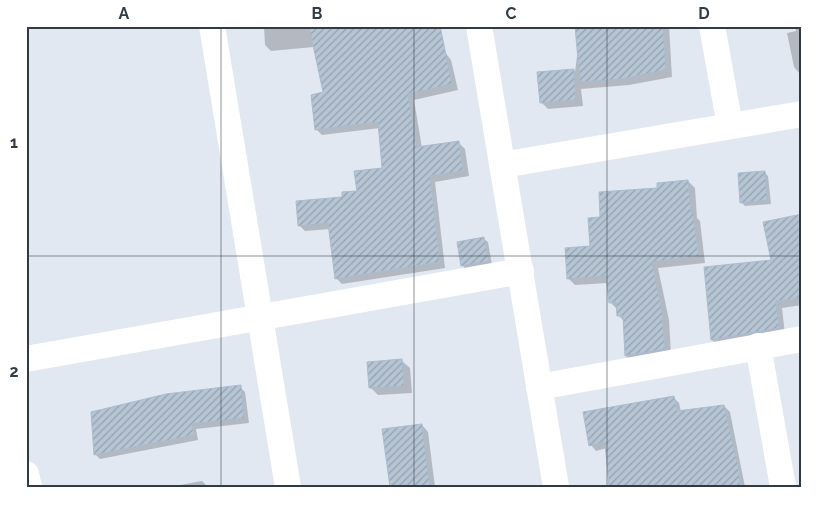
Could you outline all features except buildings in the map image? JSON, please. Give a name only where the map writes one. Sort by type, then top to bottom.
[{"type":"street","points":[[212,26],[288,487]]},
{"type":"street","points":[[479,26],[556,487]]},
{"type":"street","points":[[712,26],[730,126]]},
{"type":"street","points":[[502,165],[802,114]]},
{"type":"street","points":[[26,359],[521,271]]},
{"type":"street","points":[[539,387],[802,339]]},
{"type":"street","points":[[758,346],[783,487]]},
{"type":"street","points":[[26,474],[29,487]]}]
